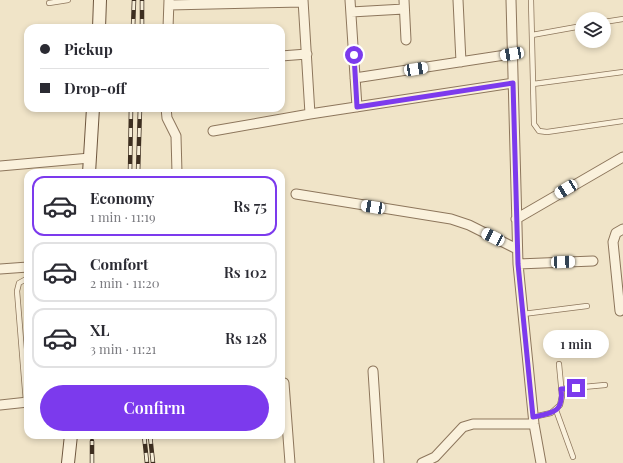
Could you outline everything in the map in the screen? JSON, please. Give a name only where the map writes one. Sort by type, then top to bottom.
[{"type":"main road","points":[[98,24],[100,0]]},
{"type":"main road","points":[[89,169],[93,112]]},
{"type":"main road","points":[[68,463],[71,439]]},
{"type":"street","points":[[350,0],[357,107]]},
{"type":"street","points":[[458,0],[461,62]]},
{"type":"street","points":[[511,0],[517,249],[534,421],[541,463]]},
{"type":"street","points":[[168,24],[169,3],[303,1],[310,114]]},
{"type":"street","points":[[351,12],[404,4],[406,40]]},
{"type":"street","points":[[285,56],[307,54]]},
{"type":"street","points":[[355,78],[512,54]]},
{"type":"street","points":[[213,132],[310,114],[513,83]]},
{"type":"street","points":[[166,112],[167,118],[176,136],[177,169]]},
{"type":"street","points":[[516,219],[623,157]]},
{"type":"street","points":[[0,166],[90,158]]},
{"type":"street","points":[[296,194],[451,219],[468,225],[517,249]]},
{"type":"street","points":[[620,311],[620,269],[613,242],[616,233],[623,229]]},
{"type":"street","points":[[518,264],[593,261]]},
{"type":"street","points":[[0,269],[24,267]]},
{"type":"street","points":[[373,371],[379,463]]},
{"type":"street","points":[[0,405],[24,403]]},
{"type":"street","points":[[422,463],[435,457],[463,427],[473,424],[534,421]]},
{"type":"street","points":[[285,423],[290,463]]},
{"type":"lane","points":[[49,3],[68,0]]},
{"type":"lane","points":[[531,0],[534,124],[538,131],[547,132],[623,121]]},
{"type":"lane","points":[[611,21],[623,19]]},
{"type":"lane","points":[[532,34],[575,27]]},
{"type":"lane","points":[[533,84],[623,72]]},
{"type":"lane","points":[[24,280],[19,283],[17,291],[24,369]]},
{"type":"lane","points":[[523,314],[587,306]]},
{"type":"lane","points":[[534,421],[552,413],[560,405],[561,389],[558,364]]},
{"type":"lane","points":[[561,389],[605,385]]},
{"type":"lane","points":[[556,410],[573,457]]},
{"type":"railway","points":[[133,24],[134,0]]},
{"type":"railway","points":[[142,0],[142,24]]},
{"type":"railway","points":[[130,169],[131,112]]},
{"type":"railway","points":[[138,169],[140,112]]},
{"type":"railway","points":[[144,439],[147,463]]},
{"type":"railway","points":[[150,439],[153,463]]},
{"type":"railway","points":[[92,441],[92,463]]},
{"type":"route","points":[[354,55],[357,107],[513,83],[518,264],[533,417],[552,413],[556,410],[560,405],[562,396],[561,389],[576,388]]}]
